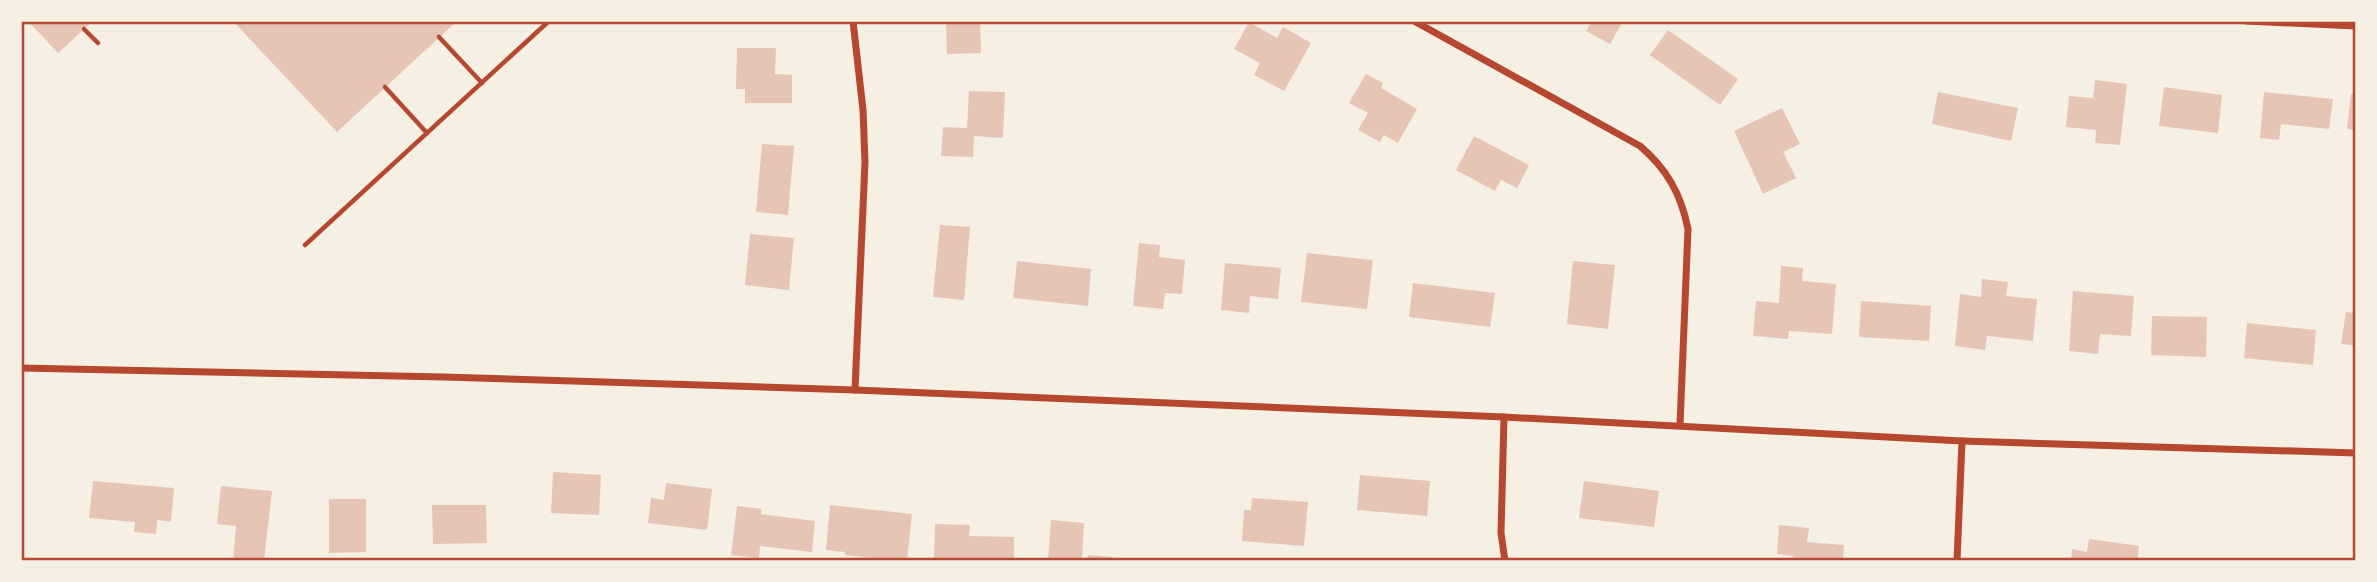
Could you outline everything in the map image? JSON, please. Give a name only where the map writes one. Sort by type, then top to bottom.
[{"type":"street","points":[[853,21],[863,110],[865,162],[855,390]]},
{"type":"street","points":[[1414,21],[1640,146],[1667,174],[1684,209],[1688,229],[1680,425]]},
{"type":"street","points":[[2246,21],[2356,26]]},
{"type":"street","points":[[21,368],[444,377],[855,390],[1504,417],[1962,440],[2356,453]]},
{"type":"street","points":[[1504,417],[1501,533],[1505,561]]},
{"type":"street","points":[[1957,561],[1962,440]]},
{"type":"path","points":[[305,245],[549,21]]},
{"type":"path","points":[[84,29],[98,43]]},
{"type":"path","points":[[439,37],[482,83]]},
{"type":"path","points":[[385,87],[427,133]]},
{"type":"building","points":[[28,21],[93,21],[58,53]]},
{"type":"building","points":[[233,21],[457,21],[337,132]]},
{"type":"building","points":[[946,21],[980,21],[981,53],[947,54]]},
{"type":"building","points":[[1592,21],[1623,21],[1610,44],[1586,31]]},
{"type":"building","points":[[1249,22],[1277,38],[1283,27],[1311,43],[1284,91],[1254,75],[1260,63],[1234,49]]},
{"type":"building","points":[[1668,30],[1738,79],[1720,105],[1650,55]]},
{"type":"building","points":[[737,48],[776,48],[775,74],[792,75],[792,103],[745,103],[745,89],[736,89]]},
{"type":"building","points":[[1366,74],[1383,83],[1381,88],[1417,109],[1398,143],[1384,135],[1380,142],[1358,130],[1368,113],[1349,103]]},
{"type":"building","points":[[2095,80],[2127,84],[2120,145],[2095,143],[2096,130],[2066,127],[2069,96],[2093,98]]},
{"type":"building","points":[[2164,87],[2222,95],[2218,133],[2159,126]]},
{"type":"building","points":[[969,91],[1005,92],[1003,138],[974,136],[973,157],[941,156],[943,127],[967,128]]},
{"type":"building","points":[[1938,92],[2018,108],[2011,141],[1932,124]]},
{"type":"building","points":[[2264,92],[2333,99],[2329,129],[2281,124],[2279,140],[2260,138]]},
{"type":"building","points":[[2351,94],[2356,95],[2356,130],[2347,129]]},
{"type":"building","points":[[1782,108],[1800,144],[1783,152],[1796,178],[1763,194],[1734,131]]},
{"type":"building","points":[[1474,136],[1529,165],[1517,188],[1501,180],[1495,191],[1456,170]]},
{"type":"building","points":[[762,144],[794,146],[788,215],[756,212]]},
{"type":"building","points":[[940,225],[970,227],[964,300],[933,297]]},
{"type":"building","points":[[750,234],[794,238],[789,290],[745,285]]},
{"type":"building","points":[[1139,243],[1160,245],[1159,257],[1185,260],[1182,294],[1165,293],[1163,309],[1133,306]]},
{"type":"building","points":[[1307,253],[1373,260],[1367,309],[1301,302]]},
{"type":"building","points":[[1017,261],[1091,269],[1088,306],[1013,298]]},
{"type":"building","points":[[1573,261],[1615,265],[1608,329],[1567,324]]},
{"type":"building","points":[[1225,263],[1281,268],[1278,299],[1250,296],[1249,313],[1221,310]]},
{"type":"building","points":[[1781,266],[1803,268],[1802,281],[1836,284],[1832,334],[1789,331],[1788,339],[1753,336],[1756,301],[1779,303]]},
{"type":"building","points":[[1982,279],[2008,282],[2006,296],[2037,299],[2033,341],[1987,336],[1985,350],[1955,346],[1960,294],[1981,297]]},
{"type":"building","points":[[1413,283],[1495,293],[1490,327],[1409,317]]},
{"type":"building","points":[[2073,291],[2134,296],[2131,336],[2100,334],[2098,354],[2069,351]]},
{"type":"building","points":[[1861,301],[1931,306],[1929,341],[1859,337]]},
{"type":"building","points":[[2346,312],[2356,313],[2356,346],[2341,344]]},
{"type":"building","points":[[2152,316],[2207,317],[2206,357],[2151,355]]},
{"type":"building","points":[[2247,323],[2316,330],[2313,365],[2244,358]]},
{"type":"building","points":[[553,472],[601,475],[599,515],[551,513]]},
{"type":"building","points":[[1360,475],[1430,481],[1427,516],[1357,510]]},
{"type":"building","points":[[93,481],[174,488],[171,522],[157,520],[156,534],[134,532],[135,522],[89,518]]},
{"type":"building","points":[[1584,481],[1659,491],[1654,527],[1579,518]]},
{"type":"building","points":[[666,483],[712,489],[707,530],[648,523],[651,498],[664,500]]},
{"type":"building","points":[[221,486],[272,491],[264,561],[233,561],[236,526],[217,524]]},
{"type":"building","points":[[1252,498],[1308,502],[1304,546],[1242,541],[1244,510],[1251,510]]},
{"type":"building","points":[[329,499],[366,499],[366,552],[329,553]]},
{"type":"building","points":[[432,505],[486,505],[487,543],[433,544]]},
{"type":"building","points":[[830,505],[912,514],[907,561],[881,561],[882,559],[826,550]]},
{"type":"building","points":[[737,506],[762,509],[761,514],[815,521],[812,552],[760,546],[759,558],[731,555]]},
{"type":"building","points":[[1051,520],[1084,523],[1082,561],[1048,561]]},
{"type":"building","points":[[935,524],[970,525],[969,536],[1014,537],[1014,561],[934,561]]},
{"type":"building","points":[[1779,525],[1809,528],[1807,542],[1844,545],[1843,561],[1792,561],[1793,556],[1777,554]]},
{"type":"building","points":[[2089,539],[2139,546],[2137,561],[2071,561],[2072,549],[2087,552]]},
{"type":"building","points":[[1088,555],[1113,557],[1113,561],[1088,561]]}]
